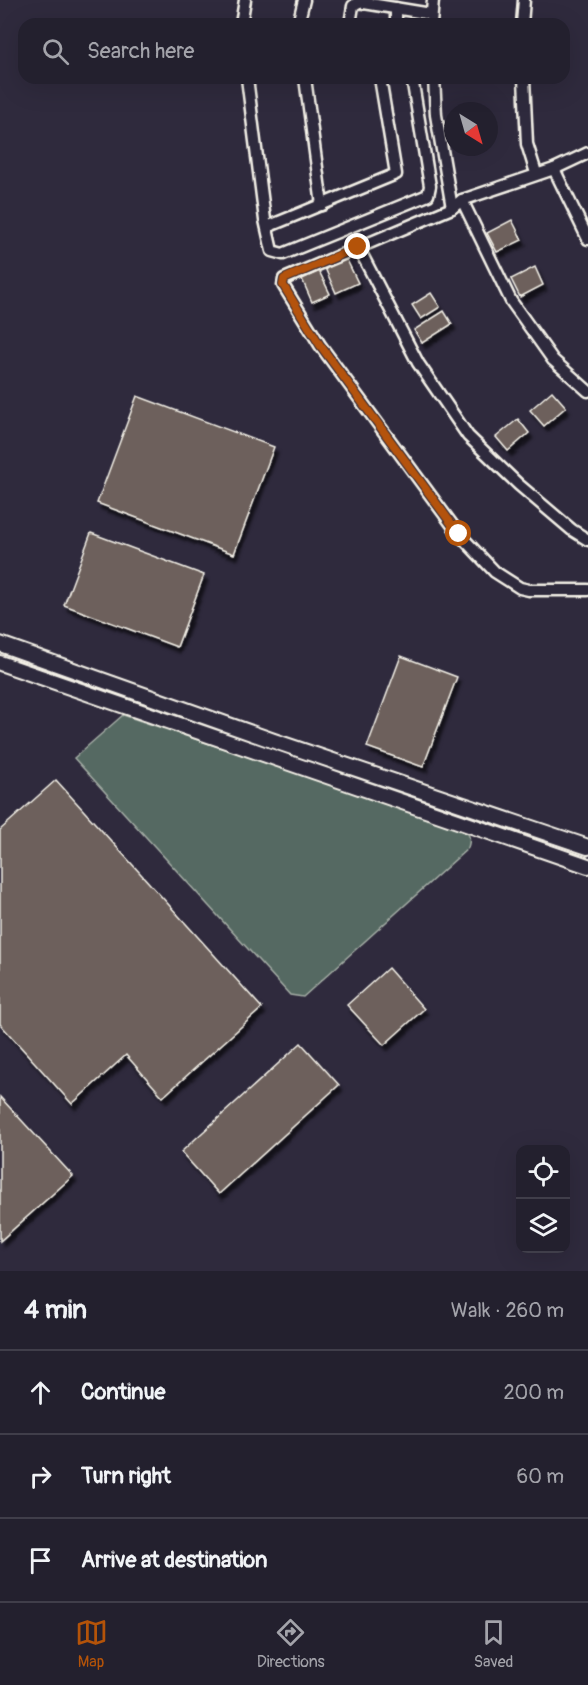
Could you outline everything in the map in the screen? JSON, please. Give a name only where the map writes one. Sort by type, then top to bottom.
[{"type":"street","points":[[242,18],[245,0]]},
{"type":"street","points":[[300,18],[304,0]]},
{"type":"street","points":[[431,18],[433,0]]},
{"type":"street","points":[[522,18],[524,0]]},
{"type":"street","points":[[351,18],[354,3],[378,3],[396,9],[409,5],[429,18]]},
{"type":"street","points":[[396,9],[396,18]]},
{"type":"street","points":[[248,84],[267,227],[272,251],[283,254],[428,195],[430,186],[413,84]]},
{"type":"street","points":[[306,84],[322,205]]},
{"type":"street","points":[[267,227],[396,174],[381,84]]},
{"type":"street","points":[[434,84],[438,126],[452,208]]},
{"type":"street","points":[[524,84],[527,144],[536,173]]},
{"type":"street","points":[[588,153],[554,169],[536,173],[462,200],[452,208],[283,281],[283,285],[320,345],[459,534],[495,572],[514,585],[529,590],[588,590]]},
{"type":"street","points":[[554,169],[588,239]]},
{"type":"street","points":[[462,200],[511,301],[553,360],[588,391]]},
{"type":"street","points":[[358,247],[418,363],[468,436],[519,485],[572,530],[588,540]]},
{"type":"street","points":[[0,644],[274,741],[588,847]]},
{"type":"street","points":[[0,663],[588,866]]},
{"type":"street","points":[[269,756],[274,741]]},
{"type":"green space","points":[[123,715],[462,828],[469,836],[468,848],[303,997],[290,995],[74,758]]},
{"type":"building","points":[[512,220],[522,240],[497,252],[487,233]]},
{"type":"building","points":[[346,258],[358,283],[336,293],[325,268]]},
{"type":"building","points":[[535,267],[543,285],[520,297],[511,279]]},
{"type":"building","points":[[319,271],[330,294],[312,302],[302,279]]},
{"type":"building","points":[[431,293],[440,307],[421,319],[412,305]]},
{"type":"building","points":[[444,311],[452,324],[422,343],[414,330]]},
{"type":"building","points":[[552,391],[566,407],[544,426],[530,410]]},
{"type":"building","points":[[137,396],[274,447],[234,554],[97,503]]},
{"type":"building","points":[[518,419],[529,433],[508,451],[496,437]]},
{"type":"building","points":[[91,533],[204,575],[177,647],[64,605]]},
{"type":"building","points":[[401,656],[457,677],[423,767],[367,747]]},
{"type":"building","points":[[56,780],[262,1008],[163,1097],[126,1055],[72,1104],[0,1024],[0,830]]},
{"type":"building","points":[[388,968],[424,1009],[384,1045],[347,1005]]},
{"type":"building","points":[[301,1043],[339,1085],[219,1194],[181,1152]]},
{"type":"building","points":[[0,1097],[73,1176],[0,1241]]},
{"type":"route","points":[[358,247],[284,279],[283,285],[320,345],[459,534]]}]
